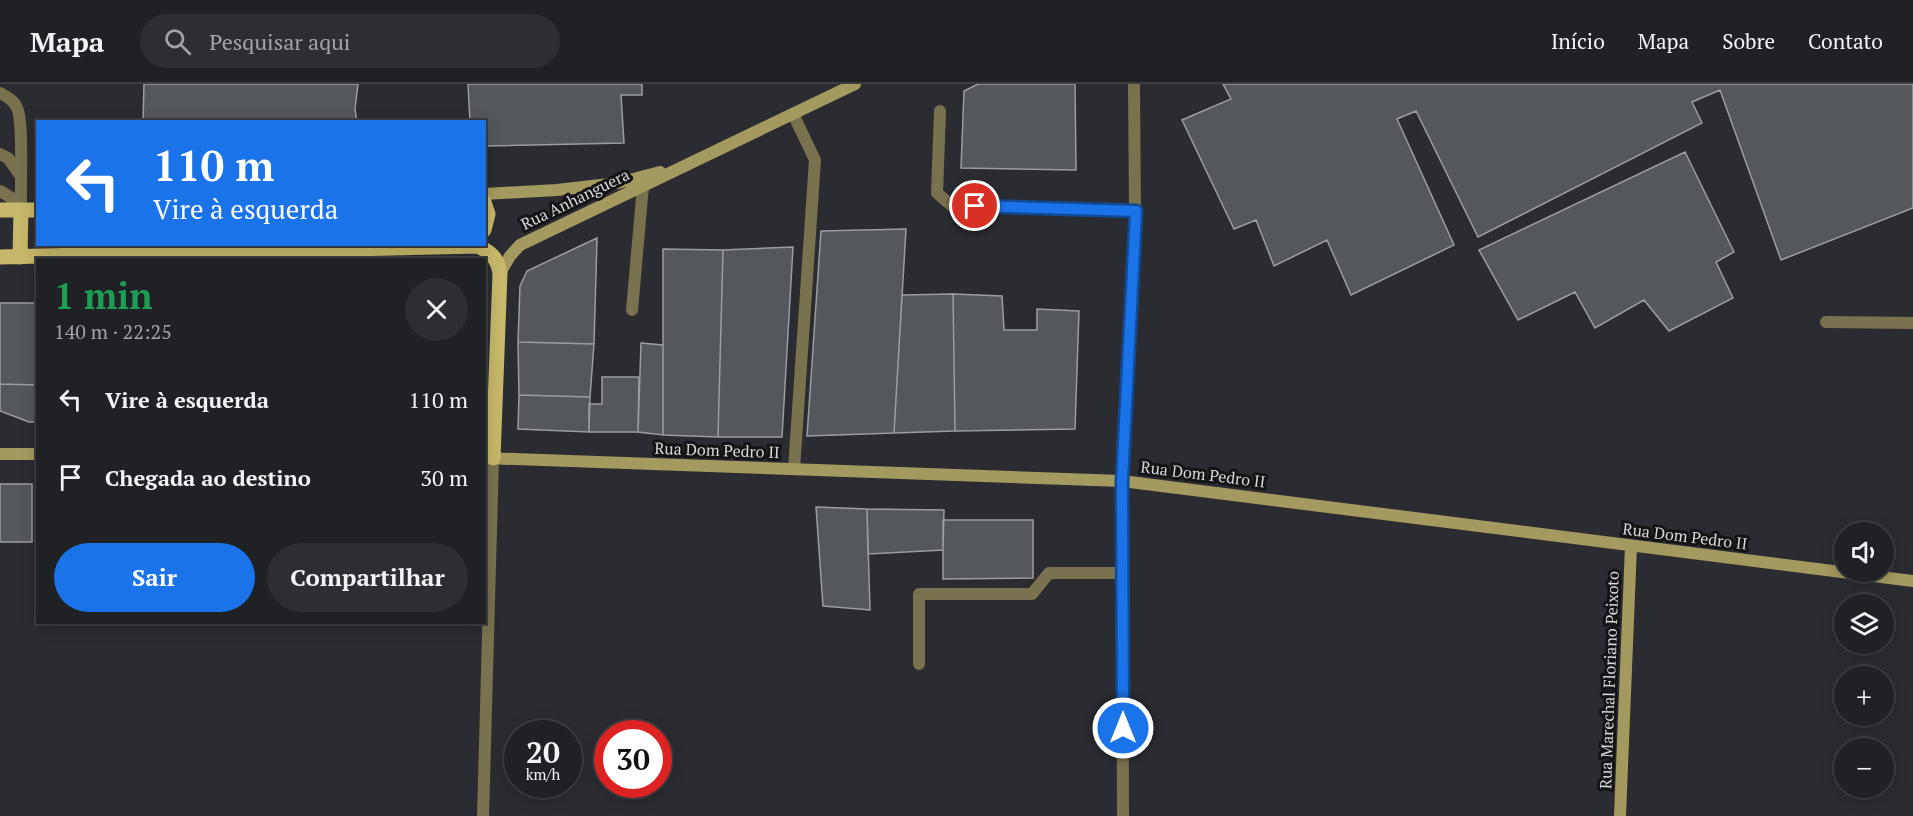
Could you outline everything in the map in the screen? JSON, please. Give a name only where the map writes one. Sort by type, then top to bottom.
[{"type":"main road","name":"Rua Anhanguera","points":[[500,273],[520,245],[855,84]]},
{"type":"main road","name":"Rua Anhanguera","points":[[486,194],[557,190],[618,183],[687,165]]},
{"type":"main road","points":[[0,210],[36,210]]},
{"type":"main road","points":[[20,257],[21,210]]},
{"type":"main road","points":[[0,257],[477,246],[488,251],[497,260],[500,273],[489,458]]},
{"type":"main road","points":[[0,454],[36,454]]},
{"type":"main road","name":"Rua Dom Pedro II","points":[[489,458],[1122,481],[1913,580]]},
{"type":"main road","name":"Rua Marechal Floriano Peixoto","points":[[1620,816],[1631,546]]},
{"type":"street","points":[[1123,816],[1122,481],[1136,211],[1134,84]]},
{"type":"street","points":[[0,93],[11,99],[18,109],[21,210]]},
{"type":"street","points":[[940,111],[937,193],[952,206],[1136,211]]},
{"type":"street","points":[[793,114],[815,160],[794,469]]},
{"type":"street","points":[[0,154],[8,158],[20,176]]},
{"type":"street","points":[[632,310],[643,186]]},
{"type":"street","points":[[0,191],[21,210]]},
{"type":"street","points":[[1826,322],[1913,323]]},
{"type":"street","points":[[483,816],[489,458]]},
{"type":"street","points":[[919,664],[919,594],[1032,594],[1049,573],[1122,573]]},
{"type":"building","points":[[144,84],[358,84],[355,109],[357,120],[143,120]]},
{"type":"building","points":[[468,84],[642,84],[642,95],[621,95],[624,143],[486,146],[486,120],[470,120]]},
{"type":"building","points":[[978,84],[1075,84],[1076,170],[961,168],[964,91]]},
{"type":"building","points":[[1223,84],[1913,84],[1913,208],[1781,260],[1720,90],[1692,102],[1702,123],[1478,237],[1416,111],[1397,119],[1454,245],[1351,295],[1327,240],[1274,266],[1256,220],[1234,229],[1182,120],[1231,99]]},
{"type":"building","points":[[1685,152],[1734,252],[1716,262],[1733,298],[1669,331],[1644,300],[1595,328],[1575,292],[1518,320],[1479,250]]},
{"type":"building","points":[[906,229],[894,433],[807,436],[821,231]]},
{"type":"building","points":[[597,238],[594,344],[518,342],[520,286],[527,271]]},
{"type":"building","points":[[793,247],[782,437],[718,437],[723,250]]},
{"type":"building","points":[[663,249],[723,250],[718,437],[663,435]]},
{"type":"building","points":[[953,294],[1002,296],[1004,330],[1037,330],[1037,309],[1079,311],[1075,429],[955,431]]},
{"type":"building","points":[[953,294],[955,431],[894,433],[902,295]]},
{"type":"building","points":[[0,303],[36,303],[36,385],[0,384]]},
{"type":"building","points":[[518,342],[594,344],[590,397],[519,395]]},
{"type":"building","points":[[641,343],[663,345],[663,435],[638,432]]},
{"type":"building","points":[[602,377],[639,377],[638,432],[589,432],[589,404],[602,404]]},
{"type":"building","points":[[0,384],[36,385],[36,422],[29,422],[0,411]]},
{"type":"building","points":[[519,395],[590,397],[589,432],[518,429]]},
{"type":"building","points":[[0,484],[32,484],[32,542],[0,542]]},
{"type":"building","points":[[816,507],[867,509],[870,610],[823,606]]},
{"type":"building","points":[[867,509],[944,510],[943,550],[868,554]]},
{"type":"building","points":[[943,520],[1033,520],[1033,578],[943,579]]},
{"type":"route","points":[[975,206],[1136,211],[1122,481],[1123,728]]}]
